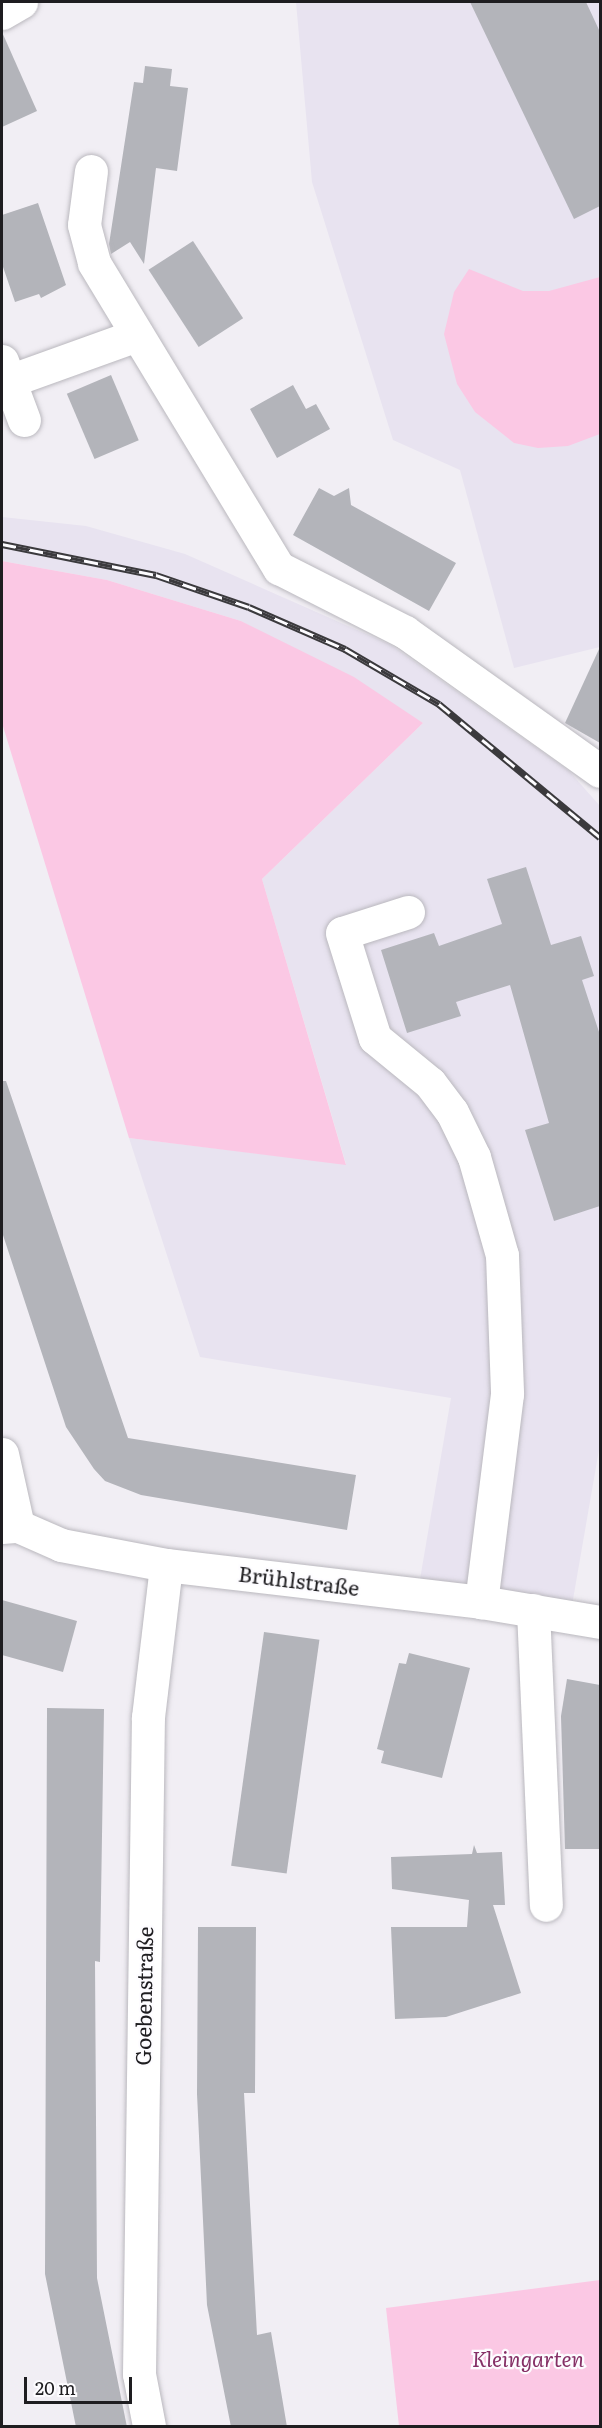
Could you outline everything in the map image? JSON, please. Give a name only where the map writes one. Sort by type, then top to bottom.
[{"type":"street","points":[[2,13],[21,2]]},
{"type":"street","points":[[91,171],[84,225],[94,263],[279,568],[405,632],[600,771]]},
{"type":"street","points":[[24,420],[5,371],[137,335]]},
{"type":"street","points":[[408,912],[342,933],[375,1038],[430,1083],[456,1121],[474,1157],[502,1255],[507,1394],[481,1602]]},
{"type":"street","points":[[2,1454],[10,1526]]},
{"type":"street","name":"Brühlstraße","points":[[10,1526],[61,1545],[166,1565],[481,1602],[600,1622]]},
{"type":"street","name":"Goebenstraße","points":[[149,2427],[139,2374],[147,1728],[166,1565]]},
{"type":"street","points":[[533,1610],[546,1905]]},
{"type":"shaded area","points":[[296,2],[600,2],[600,647],[514,668],[460,470],[393,440],[312,182]]},
{"type":"shaded area","points":[[2,517],[86,526],[185,554],[391,645],[569,771],[600,806],[600,1444],[571,1611],[419,1585],[451,1398],[200,1357],[129,1138],[346,1164],[262,879],[423,723],[241,621],[107,580],[2,561]]},
{"type":"green space","points":[[469,269],[523,291],[549,291],[600,277],[600,434],[568,446],[538,448],[514,443],[475,412],[457,384],[444,334],[454,292]]},
{"type":"green space","points":[[2,561],[107,580],[241,621],[354,677],[423,723],[262,879],[346,1165],[129,1138],[2,723]]},
{"type":"green space","name":"Kleingarten","points":[[600,2280],[600,2426],[399,2426],[386,2308]]},
{"type":"building","points":[[470,2],[586,2],[600,32],[600,206],[574,219]]},
{"type":"building","points":[[2,32],[37,111],[2,127]]},
{"type":"building","points":[[145,66],[172,69],[170,86],[188,88],[177,171],[156,168],[144,264],[130,242],[111,254],[109,244],[134,82],[143,83]]},
{"type":"building","points":[[38,203],[66,285],[41,298],[39,294],[15,302],[2,264],[2,215]]},
{"type":"building","points":[[193,241],[243,318],[199,347],[149,270]]},
{"type":"building","points":[[111,375],[139,440],[95,459],[67,394]]},
{"type":"building","points":[[293,385],[306,409],[316,404],[330,429],[277,458],[250,409]]},
{"type":"building","points":[[319,488],[334,496],[349,488],[351,505],[456,563],[429,611],[293,535]]},
{"type":"building","points":[[600,647],[600,743],[565,723]]},
{"type":"building","points":[[526,867],[551,945],[581,936],[594,976],[582,980],[600,1035],[600,1206],[554,1221],[525,1130],[549,1123],[510,985],[456,1002],[461,1016],[407,1033],[381,950],[434,933],[439,946],[502,924],[487,879]]},
{"type":"building","points":[[2,1081],[6,1081],[128,1438],[356,1475],[347,1530],[141,1495],[105,1481],[94,1469],[66,1427],[2,1232]]},
{"type":"building","points":[[2,1600],[77,1621],[63,1672],[2,1655]]},
{"type":"building","points":[[264,1632],[319,1640],[287,1873],[231,1866]]},
{"type":"building","points":[[409,1653],[470,1668],[442,1778],[381,1763],[384,1751],[377,1749],[399,1663],[406,1664]]},
{"type":"building","points":[[567,1679],[600,1685],[600,1849],[565,1849],[561,1716]]},
{"type":"building","points":[[47,1708],[104,1709],[100,1962],[95,1961],[97,2278],[127,2427],[76,2427],[45,2274]]},
{"type":"building","points":[[474,1845],[477,1853],[502,1852],[505,1905],[493,1905],[521,1993],[446,2017],[395,2019],[391,1927],[467,1927],[469,1900],[392,1889],[391,1857],[472,1854]]},
{"type":"building","points":[[198,1927],[256,1927],[255,2093],[244,2093],[257,2335],[271,2332],[287,2427],[231,2427],[207,2305],[197,2094]]},
{"type":"railway","points":[[2,544],[156,575],[249,607],[345,649],[439,704],[600,837]]}]
